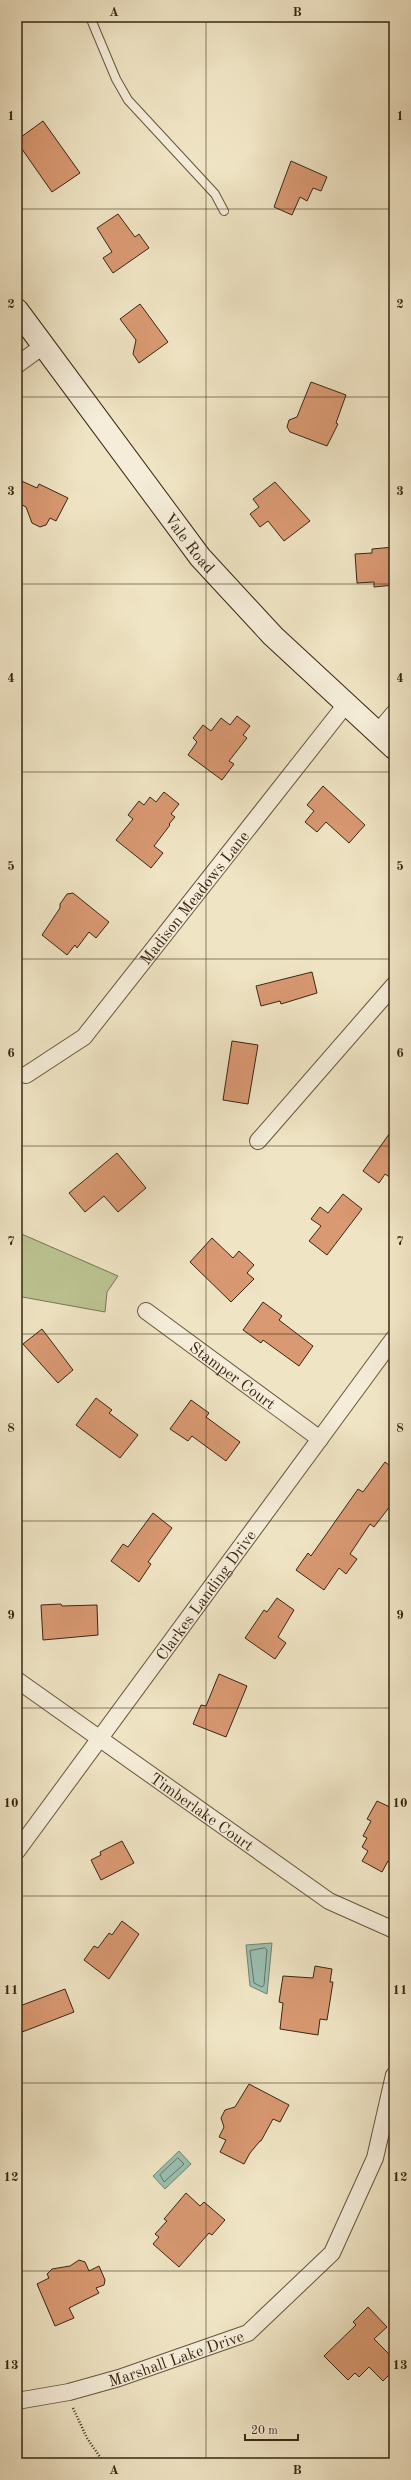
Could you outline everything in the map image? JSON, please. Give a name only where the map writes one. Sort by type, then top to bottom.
[{"type":"main road","name":"Vale Road","points":[[17,310],[200,557],[273,636],[394,748]]},
{"type":"street","points":[[17,366],[43,346]]},
{"type":"street","name":"Madison Meadows Lane","points":[[26,1075],[84,1037],[347,703]]},
{"type":"street","points":[[378,732],[394,713]]},
{"type":"street","points":[[258,1142],[394,985]]},
{"type":"street","name":"Stamper Court","points":[[146,1311],[320,1439]]},
{"type":"street","name":"Clarkes Landing Drive","points":[[17,1851],[394,1338]]},
{"type":"street","name":"Timberlake Court","points":[[17,1680],[329,1900],[394,1930]]},
{"type":"street","name":"Marshall Lake Drive","points":[[17,2401],[69,2392],[119,2378],[248,2333],[332,2253],[375,2158],[394,2075]]},
{"type":"lane","points":[[90,17],[116,79],[128,100],[215,194],[224,210]]},
{"type":"path","points":[[69,2392],[76,2415],[87,2438],[104,2463]]},
{"type":"shaded area","points":[[17,1232],[118,1276],[107,1292],[105,1312],[17,1296]]},
{"type":"water","points":[[272,1943],[267,1994],[250,1986],[246,1945]]},
{"type":"water","points":[[179,2151],[191,2164],[165,2189],[153,2176]]},
{"type":"building","points":[[43,121],[80,173],[52,192],[17,142],[17,140]]},
{"type":"building","points":[[291,161],[327,177],[321,191],[313,188],[307,201],[300,197],[292,215],[274,207]]},
{"type":"building","points":[[118,214],[135,237],[139,234],[149,248],[113,273],[103,258],[112,252],[97,228]]},
{"type":"building","points":[[140,304],[168,342],[139,363],[133,354],[136,340],[120,319]]},
{"type":"building","points":[[311,382],[346,395],[336,423],[338,424],[327,446],[290,432],[287,427],[289,420],[297,417]]},
{"type":"building","points":[[17,479],[37,488],[39,484],[68,498],[56,521],[50,518],[46,525],[40,527],[32,523],[26,507],[17,502]]},
{"type":"building","points":[[275,482],[310,521],[284,541],[268,521],[260,527],[250,514],[259,507],[253,499]]},
{"type":"building","points":[[394,547],[394,585],[374,587],[374,582],[357,583],[355,554],[372,553],[372,549]]},
{"type":"building","points":[[237,716],[250,726],[243,735],[247,738],[229,761],[234,764],[222,780],[188,755],[197,742],[193,738],[203,725],[211,731],[221,718],[230,725]]},
{"type":"building","points":[[323,786],[365,825],[349,843],[326,822],[317,832],[305,822],[314,811],[307,805]]},
{"type":"building","points":[[164,792],[179,804],[171,814],[175,817],[154,846],[163,853],[151,868],[116,840],[133,819],[128,815],[139,801],[144,805],[150,797],[156,802]]},
{"type":"building","points":[[73,893],[109,922],[96,938],[89,932],[77,948],[75,945],[67,955],[42,935],[60,908],[60,904],[67,894]]},
{"type":"building","points":[[312,972],[317,993],[281,1004],[280,1001],[261,1006],[256,986]]},
{"type":"building","points":[[232,1041],[258,1045],[248,1104],[223,1100]]},
{"type":"building","points":[[394,1127],[394,1180],[385,1174],[379,1183],[363,1171]]},
{"type":"building","points":[[117,1153],[146,1188],[118,1212],[104,1196],[85,1212],[69,1193]]},
{"type":"building","points":[[343,1194],[362,1209],[327,1255],[309,1241],[321,1226],[311,1219],[320,1207],[328,1213]]},
{"type":"building","points":[[212,1238],[233,1258],[239,1251],[254,1265],[247,1273],[254,1279],[231,1302],[190,1262]]},
{"type":"building","points":[[263,1302],[282,1316],[279,1320],[313,1346],[299,1366],[263,1340],[261,1343],[243,1330]]},
{"type":"building","points":[[42,1329],[73,1370],[58,1383],[23,1344]]},
{"type":"building","points":[[96,1398],[112,1410],[109,1413],[138,1435],[120,1458],[76,1425]]},
{"type":"building","points":[[191,1400],[209,1413],[206,1417],[240,1442],[226,1461],[192,1436],[188,1441],[170,1429]]},
{"type":"building","points":[[385,1462],[394,1469],[394,1501],[374,1527],[370,1524],[350,1554],[357,1559],[346,1574],[339,1568],[324,1590],[296,1570],[308,1553],[311,1556],[358,1489],[363,1492]]},
{"type":"building","points":[[153,1513],[172,1528],[148,1562],[151,1564],[139,1582],[111,1561],[123,1544],[128,1547]]},
{"type":"building","points":[[277,1598],[294,1610],[278,1637],[286,1643],[275,1659],[245,1638],[264,1610],[267,1612]]},
{"type":"building","points":[[61,1604],[62,1606],[97,1605],[98,1635],[43,1640],[41,1605]]},
{"type":"building","points":[[219,1674],[247,1686],[226,1737],[193,1724],[201,1705],[206,1706]]},
{"type":"building","points":[[377,1801],[394,1809],[394,1864],[388,1861],[382,1872],[362,1861],[368,1851],[362,1847],[367,1838],[363,1836],[371,1821],[367,1819]]},
{"type":"building","points":[[122,1841],[134,1863],[101,1880],[91,1860],[101,1855],[100,1852]]},
{"type":"building","points":[[122,1921],[139,1934],[109,1979],[84,1960],[94,1946],[98,1948],[109,1933],[112,1935]]},
{"type":"building","points":[[315,1966],[332,1969],[330,1982],[333,1982],[327,2020],[320,2019],[318,2035],[280,2029],[283,2003],[279,2002],[283,1976],[313,1978]]},
{"type":"building","points":[[65,1989],[74,2012],[17,2034],[17,2007]]},
{"type":"building","points":[[249,2084],[289,2105],[280,2122],[273,2119],[261,2141],[250,2153],[244,2164],[220,2152],[226,2140],[219,2137],[224,2127],[221,2118],[225,2110],[235,2107]]},
{"type":"building","points":[[186,2193],[200,2206],[204,2202],[225,2220],[212,2235],[209,2233],[179,2267],[153,2244],[159,2237],[155,2234],[167,2221],[164,2219]]},
{"type":"building","points":[[79,2260],[85,2262],[89,2271],[99,2266],[105,2280],[104,2285],[96,2288],[99,2293],[69,2308],[74,2318],[55,2326],[37,2284],[49,2278],[47,2274],[52,2269],[70,2266]]},
{"type":"building","points":[[368,2307],[387,2327],[374,2339],[394,2359],[394,2370],[383,2381],[369,2367],[359,2377],[355,2373],[348,2380],[324,2356],[356,2325],[353,2322]]}]
